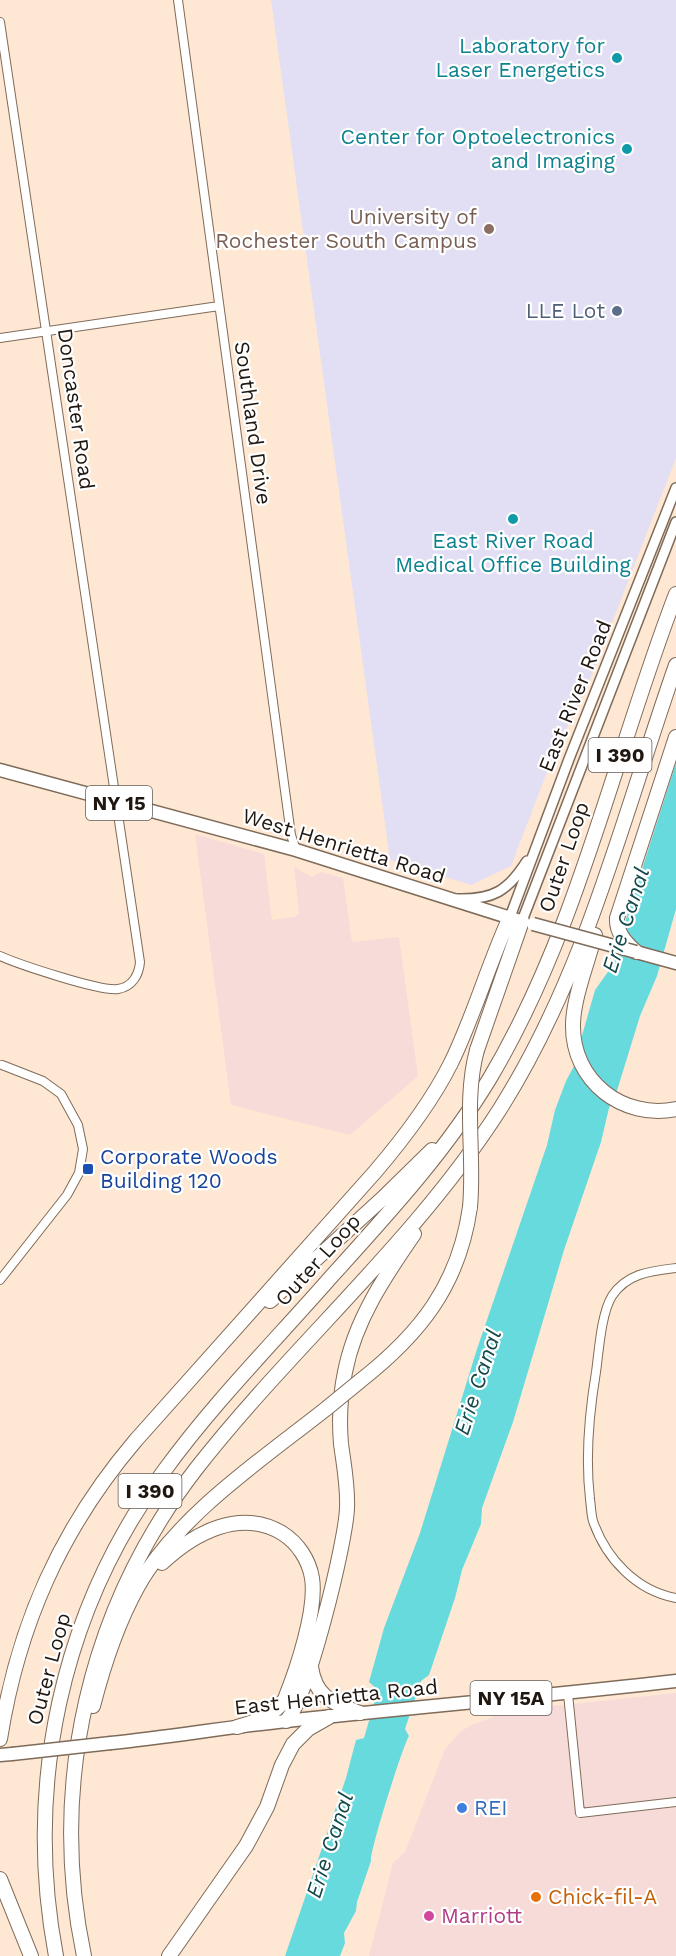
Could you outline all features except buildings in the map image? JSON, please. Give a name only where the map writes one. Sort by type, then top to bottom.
[{"type":"highway","name":"Outer Loop","points":[[57,1956],[45,1868],[45,1809],[49,1762],[56,1719],[70,1660],[84,1617],[102,1575],[138,1509],[172,1459],[220,1401],[399,1201],[463,1119],[488,1082],[517,1031],[554,949],[676,592]]},
{"type":"highway","name":"Outer Loop","points":[[84,1956],[75,1895],[72,1844],[74,1770],[86,1697],[107,1626],[128,1579],[145,1546],[177,1495],[217,1443],[416,1220],[459,1168],[513,1088],[552,1015],[582,946],[676,665]]},
{"type":"highway","points":[[636,952],[622,936],[617,925],[617,918],[676,737]]},
{"type":"highway","points":[[629,805],[574,1014],[575,1049],[590,1079],[605,1094],[620,1103],[637,1109],[654,1111],[676,1109]]},
{"type":"highway","points":[[72,1844],[84,1740],[99,1684],[138,1585],[176,1533],[209,1503],[401,1348],[434,1306],[460,1250],[470,1207],[472,1171],[470,1096],[477,1050],[521,921]]},
{"type":"highway","points":[[0,1739],[20,1646],[35,1605],[63,1544],[90,1500],[117,1463],[380,1166],[421,1114],[437,1089],[521,921]]},
{"type":"highway","points":[[204,1364],[391,1190],[463,1119]]},
{"type":"highway","points":[[286,1721],[295,1709],[310,1665],[337,1568],[346,1526],[347,1486],[341,1445],[340,1416],[343,1385],[352,1343],[369,1304],[385,1276],[459,1168]]},
{"type":"highway","points":[[119,1630],[152,1575],[174,1551],[190,1539],[218,1527],[244,1522],[266,1526],[292,1541],[305,1558],[312,1579],[312,1603],[306,1633],[282,1703],[267,1716],[237,1727]]},
{"type":"highway","points":[[310,1665],[313,1679],[320,1692],[333,1702],[360,1713]]},
{"type":"highway","points":[[169,1956],[246,1846],[264,1814],[282,1765],[293,1744],[309,1729],[329,1717]]},
{"type":"highway","points":[[0,1879],[31,1956]]},
{"type":"main road","name":"West Henrietta Road","points":[[0,770],[296,850],[521,921],[676,963]]},
{"type":"main road","name":"East Henrietta Road","points":[[6,1755],[286,1721],[568,1694],[676,1681]]},
{"type":"street","name":"Southland Drive","points":[[178,0],[291,835],[296,850]]},
{"type":"street","name":"Doncaster Road","points":[[0,22],[139,968],[134,980],[125,987],[105,989],[0,956]]},
{"type":"street","points":[[0,338],[219,306]]},
{"type":"street","name":"East River Road","points":[[521,921],[539,841],[676,488]]},
{"type":"street","name":"East River Road","points":[[521,921],[676,522]]},
{"type":"street","points":[[450,898],[481,898],[500,892],[519,873],[539,841]]},
{"type":"street","points":[[0,1280],[68,1195],[78,1173],[82,1149],[78,1125],[61,1094],[43,1082],[2,1065]]},
{"type":"street","points":[[676,1268],[632,1277],[612,1297],[605,1316],[588,1424],[590,1501],[593,1520],[602,1539],[612,1558],[639,1583],[656,1593],[676,1598]]},
{"type":"street","points":[[568,1694],[580,1813],[676,1802]]},
{"type":"shaded area","name":"University of Rochester South Campus","points":[[271,0],[676,0],[676,458],[589,682],[554,754],[511,866],[471,885],[390,860]]},
{"type":"shaded area","points":[[195,834],[264,854],[272,920],[295,917],[299,913],[294,867],[312,877],[321,872],[343,878],[352,942],[399,937],[418,1076],[350,1135],[231,1105]]},
{"type":"shaded area","points":[[676,1693],[676,1956],[369,1956],[393,1863],[405,1852],[445,1749],[460,1732],[471,1725],[491,1718],[496,1712]]},
{"type":"water","name":"Erie Canal","points":[[676,763],[676,909],[657,976],[640,1016],[615,1097],[609,1108],[601,1142],[564,1250],[513,1422],[482,1508],[481,1524],[462,1570],[429,1675],[421,1681],[405,1729],[409,1736],[387,1800],[356,1911],[344,1933],[345,1943],[340,1956],[285,1956],[346,1778],[356,1740],[364,1738],[378,1690],[369,1682],[384,1628],[420,1533],[477,1349],[547,1145],[555,1110],[566,1081],[580,1055],[581,1039],[595,990],[610,969]]},
{"type":"place","name":"Laboratory for Laser Energetics","points":[[617,58]]},
{"type":"place","name":"Center for Optoelectronics and Imaging","points":[[627,149]]},
{"type":"place","name":"University of Rochester South Campus","points":[[489,229]]},
{"type":"place","name":"LLE Lot","points":[[617,311]]},
{"type":"place","name":"East River Road Medical Office Building","points":[[513,519]]},
{"type":"place","name":"Corporate Woods Building 120","points":[[88,1169]]},
{"type":"place","name":"REI","points":[[462,1808]]},
{"type":"place","name":"Chick-fil-A","points":[[536,1897]]},
{"type":"place","name":"Marriott","points":[[429,1916]]}]
